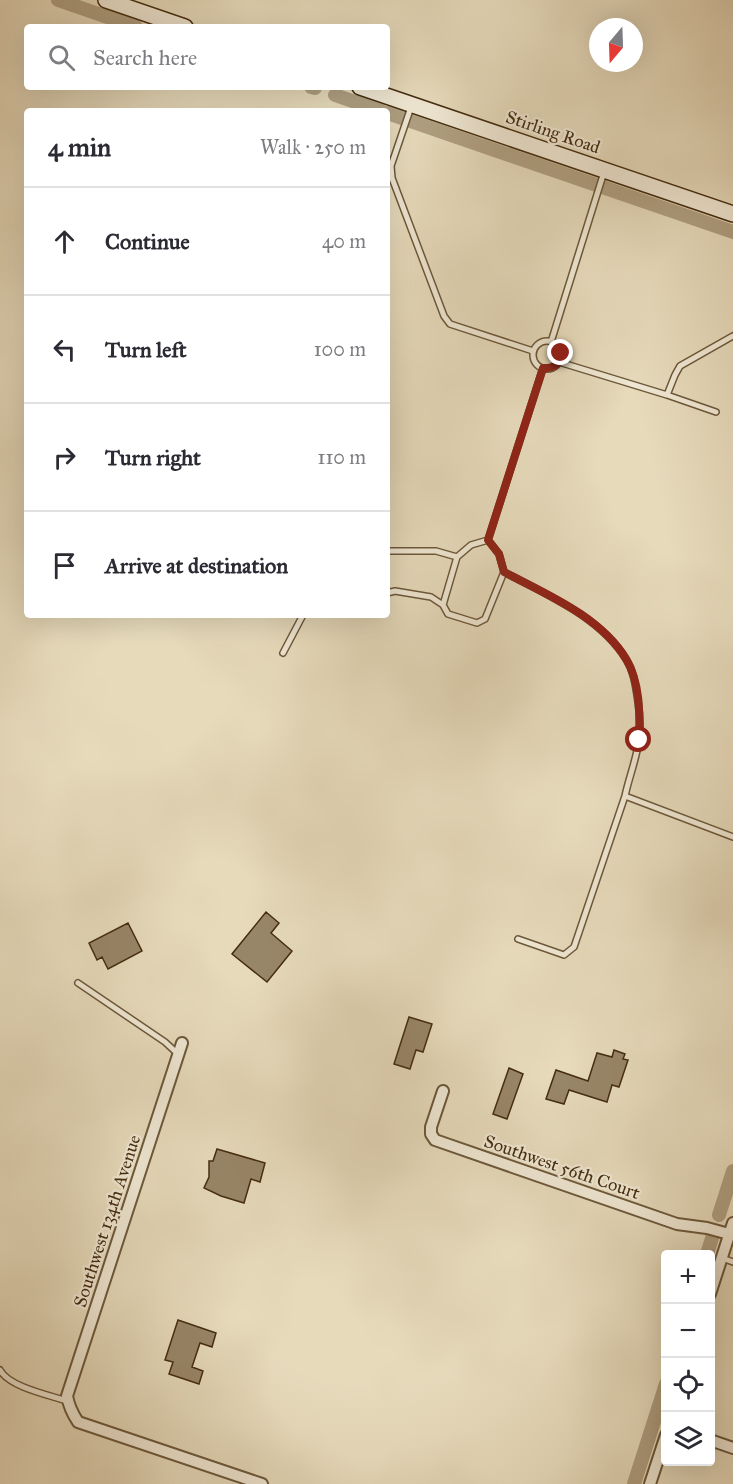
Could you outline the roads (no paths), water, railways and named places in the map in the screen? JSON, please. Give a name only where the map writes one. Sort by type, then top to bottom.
[{"type":"street","points":[[106,0],[176,24]]},
{"type":"street","name":"Stirling Road","points":[[369,90],[733,214]]},
{"type":"street","name":"Southwest 134th Avenue","points":[[69,1406],[67,1396],[180,1048]]},
{"type":"street","name":"Southwest 56th Court","points":[[443,1091],[431,1127],[431,1134],[435,1140],[677,1224],[729,1234]]},
{"type":"street","points":[[715,1281],[733,1223]]},
{"type":"street","points":[[69,1406],[78,1422],[262,1484]]},
{"type":"street","points":[[715,1441],[733,1448]]},
{"type":"street","points":[[650,1484],[661,1450]]},
{"type":"lane","points":[[412,105],[390,166],[392,178],[444,316],[450,324],[533,351]]},
{"type":"lane","points":[[551,342],[605,170]]},
{"type":"lane","points":[[667,395],[680,366],[733,336]]},
{"type":"lane","points":[[551,342],[557,345],[561,353],[559,362],[552,368],[543,368],[534,359],[533,351],[539,343],[551,342]]},
{"type":"lane","points":[[559,362],[716,412]]},
{"type":"lane","points":[[488,540],[543,368]]},
{"type":"lane","points":[[443,605],[457,557],[471,545],[488,540]]},
{"type":"lane","points":[[390,592],[395,591],[431,597],[443,605],[448,614],[477,623],[485,619],[504,572],[499,554],[488,540]]},
{"type":"lane","points":[[390,551],[436,551],[457,557]]},
{"type":"lane","points":[[504,572],[552,597],[589,620],[610,638],[627,660],[636,685],[640,718],[639,740],[625,796],[574,947],[564,954],[518,939]]},
{"type":"lane","points":[[283,652],[301,618]]},
{"type":"lane","points":[[625,796],[733,837]]},
{"type":"lane","points":[[78,983],[165,1042],[180,1048]]},
{"type":"lane","points":[[722,1258],[733,1262]]},
{"type":"lane","points":[[0,1370],[4,1377],[57,1398],[69,1406]]},
{"type":"waterway","points":[[58,0],[127,24]]},
{"type":"waterway","points":[[335,95],[372,108]]},
{"type":"waterway","points":[[390,114],[733,232]]},
{"type":"waterway","points":[[719,1215],[733,1171]]},
{"type":"waterway","points":[[708,1250],[713,1235]]},
{"type":"waterway","points":[[634,1484],[661,1400]]}]
